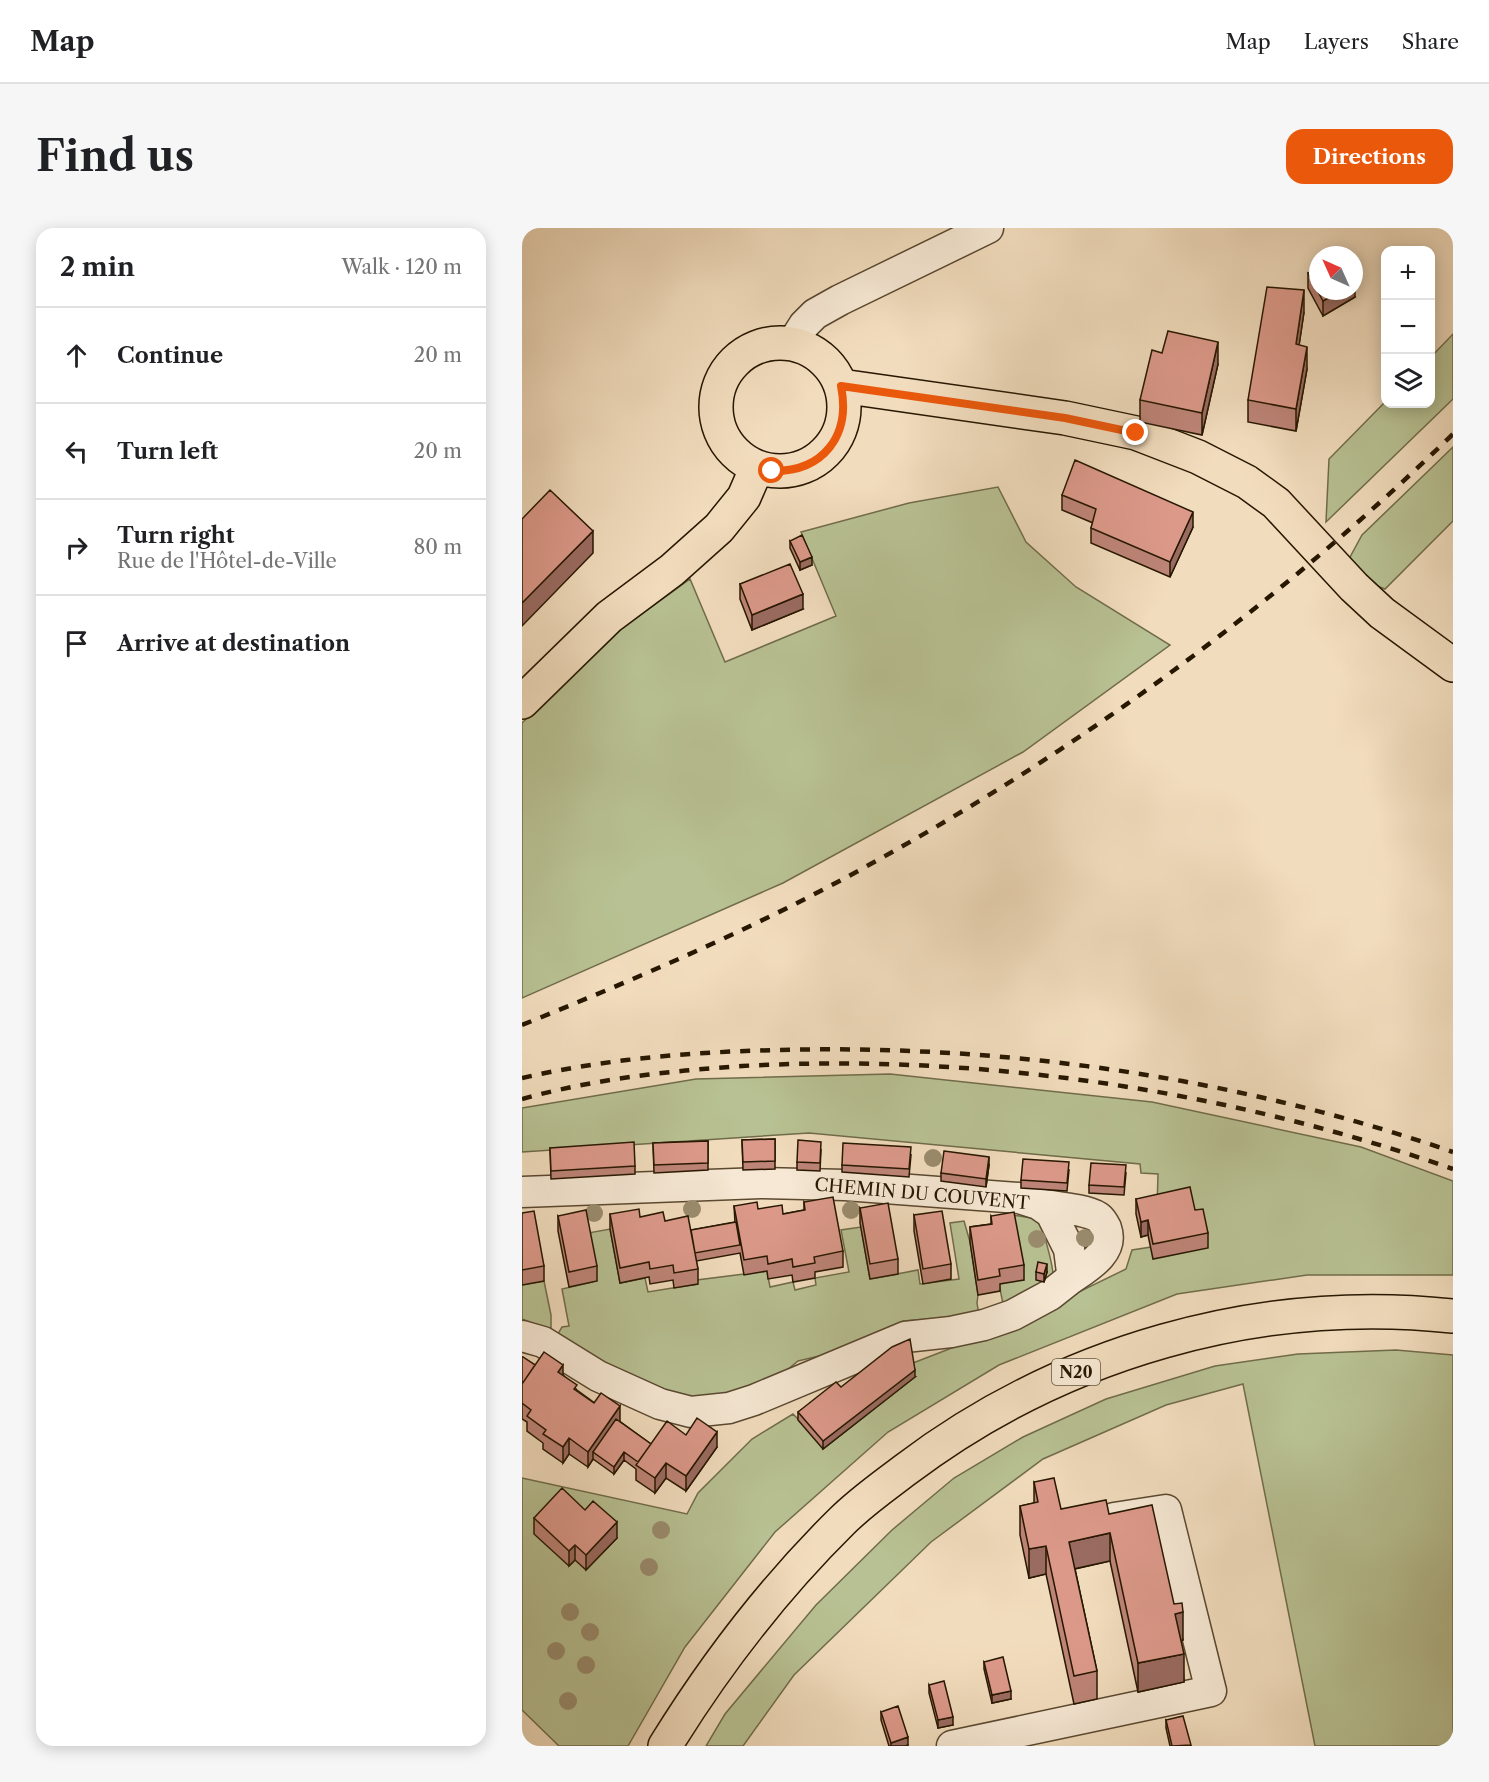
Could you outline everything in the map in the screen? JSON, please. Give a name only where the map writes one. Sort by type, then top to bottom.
[{"type":"main road","points":[[769,343],[792,344],[809,350],[826,362],[835,373],[841,386],[844,402],[843,418],[838,434],[830,448],[818,459],[804,467],[788,471],[772,471],[757,467],[739,457],[727,444],[719,428],[716,410],[717,392],[724,376],[750,350],[769,343]]},
{"type":"main road","points":[[841,386],[1065,418],[1136,433],[1198,457],[1247,482],[1276,503],[1354,588],[1382,613],[1453,665]]},
{"type":"main road","points":[[522,702],[609,617],[672,570],[719,528],[744,497],[757,467]]},
{"type":"main road","name":"N20","points":[[665,1746],[720,1665],[770,1599],[843,1520],[941,1443],[999,1407],[1060,1378],[1113,1357],[1176,1337],[1240,1323],[1362,1311],[1421,1312],[1453,1316]]},
{"type":"street","points":[[792,344],[804,325],[815,314],[988,228]]},
{"type":"street","name":"CHEMIN DU COUVENT","points":[[522,1192],[771,1183],[845,1185],[1019,1198],[1038,1204],[1052,1213],[1069,1249],[1072,1272],[1069,1280]]},
{"type":"street","points":[[522,1336],[543,1342],[598,1376],[660,1404],[691,1412],[709,1411],[753,1400],[905,1337],[951,1332],[984,1325],[1013,1315],[1050,1295],[1095,1262],[1108,1244],[1108,1234],[1104,1224],[1097,1217],[1038,1204]]},
{"type":"street","points":[[952,1746],[1211,1691],[1166,1510],[1088,1523]]},
{"type":"green space","points":[[1453,334],[1453,399],[1326,522],[1329,459],[1381,406],[1381,408],[1435,408],[1435,353]]},
{"type":"green space","points":[[1453,447],[1453,521],[1385,589],[1367,582],[1343,564],[1350,557],[1362,535]]},
{"type":"green space","points":[[998,487],[1026,542],[1076,587],[1170,645],[1023,752],[783,883],[522,998],[522,723],[606,640],[690,579],[725,662],[836,616],[801,532],[909,503]]},
{"type":"green space","points":[[890,1074],[1152,1102],[1361,1147],[1453,1181],[1453,1275],[1307,1275],[1177,1294],[999,1365],[888,1432],[775,1532],[685,1647],[628,1746],[559,1746],[522,1710],[522,1478],[687,1514],[698,1493],[752,1439],[793,1414],[799,1420],[913,1363],[1011,1325],[1126,1269],[1132,1250],[1151,1247],[1157,1209],[1158,1174],[1141,1173],[1140,1164],[809,1133],[522,1152],[522,1108],[696,1079]]},
{"type":"green space","points":[[1012,1215],[1038,1219],[1053,1275],[1004,1309],[999,1284]]},
{"type":"green space","points":[[964,1221],[970,1242],[979,1315],[903,1321],[832,1353],[798,1361],[762,1391],[688,1402],[554,1341],[562,1327],[569,1326],[562,1289],[597,1281],[588,1233],[610,1229],[620,1283],[645,1278],[648,1292],[697,1284],[697,1280],[767,1271],[770,1287],[793,1282],[795,1290],[816,1285],[815,1278],[849,1272],[841,1230],[861,1227],[870,1279],[918,1270],[920,1284],[959,1279],[950,1223]]},
{"type":"green space","points":[[544,1281],[551,1315],[551,1330],[522,1319],[522,1285]]},
{"type":"green space","points":[[1396,1350],[1453,1355],[1453,1746],[1315,1746],[1243,1384],[1166,1405],[1043,1459],[931,1542],[794,1675],[743,1746],[706,1746],[725,1714],[816,1605],[892,1530],[954,1478],[1023,1437],[1106,1399],[1215,1366],[1298,1354]]},
{"type":"building","points":[[1267,287],[1304,290],[1296,344],[1307,347],[1296,409],[1248,400]]},
{"type":"building","points":[[1168,331],[1218,342],[1202,413],[1140,400],[1152,350],[1162,353]]},
{"type":"building","points":[[1075,460],[1193,512],[1170,562],[1091,528],[1096,509],[1062,495]]},
{"type":"building","points":[[550,490],[593,531],[522,603],[522,519]]},
{"type":"building","points":[[802,535],[812,557],[800,562],[790,541]]},
{"type":"building","points":[[790,564],[803,594],[752,615],[740,584]]},
{"type":"building","points":[[775,1139],[775,1161],[743,1162],[742,1140]]},
{"type":"building","points":[[798,1140],[821,1142],[820,1163],[797,1162]]},
{"type":"building","points":[[708,1141],[708,1163],[654,1165],[653,1143]]},
{"type":"building","points":[[634,1142],[635,1166],[551,1171],[550,1148]]},
{"type":"building","points":[[843,1143],[911,1147],[909,1169],[842,1165]]},
{"type":"building","points":[[944,1151],[989,1157],[986,1179],[941,1173]]},
{"type":"building","points":[[1023,1159],[1069,1162],[1067,1183],[1021,1180]]},
{"type":"building","points":[[1091,1163],[1126,1165],[1124,1187],[1089,1185]]},
{"type":"building","points":[[1190,1187],[1195,1210],[1203,1209],[1208,1233],[1153,1244],[1148,1220],[1141,1222],[1136,1199]]},
{"type":"building","points":[[833,1197],[843,1251],[814,1257],[815,1263],[793,1267],[792,1259],[768,1264],[767,1256],[744,1260],[734,1206],[757,1202],[758,1209],[782,1205],[783,1214],[805,1210],[804,1202]]},
{"type":"building","points":[[888,1203],[898,1259],[870,1264],[860,1208]]},
{"type":"building","points":[[639,1209],[640,1217],[663,1212],[665,1221],[688,1216],[698,1269],[674,1273],[673,1265],[650,1269],[649,1262],[620,1268],[610,1214]]},
{"type":"building","points":[[586,1210],[597,1266],[569,1272],[558,1216]]},
{"type":"building","points":[[534,1211],[544,1266],[522,1270],[522,1213]]},
{"type":"building","points":[[942,1211],[951,1264],[923,1269],[914,1215]]},
{"type":"building","points":[[1014,1212],[1024,1265],[999,1269],[1000,1276],[978,1280],[970,1227],[992,1224],[991,1216]]},
{"type":"building","points":[[736,1222],[740,1245],[695,1253],[691,1230]]},
{"type":"building","points":[[1038,1262],[1047,1264],[1044,1274],[1036,1272]]},
{"type":"building","points":[[910,1339],[915,1370],[823,1441],[798,1412],[836,1382],[841,1387],[892,1347]]},
{"type":"building","points":[[544,1352],[563,1365],[558,1372],[577,1385],[574,1389],[594,1403],[601,1393],[620,1406],[588,1452],[569,1438],[563,1447],[543,1434],[546,1430],[527,1416],[531,1410],[522,1403],[522,1384]]},
{"type":"building","points":[[522,1357],[535,1365],[522,1384]]},
{"type":"building","points":[[697,1418],[717,1432],[686,1476],[666,1463],[655,1478],[636,1465],[667,1421],[686,1435]]},
{"type":"building","points":[[616,1419],[651,1444],[638,1462],[624,1452],[614,1467],[593,1452]]},
{"type":"building","points":[[1054,1478],[1061,1509],[1106,1500],[1109,1514],[1152,1505],[1174,1604],[1182,1603],[1183,1612],[1175,1614],[1184,1654],[1138,1663],[1110,1533],[1069,1542],[1097,1671],[1074,1676],[1046,1546],[1029,1549],[1020,1506],[1038,1502],[1034,1482]]},
{"type":"building","points":[[562,1488],[585,1510],[593,1501],[617,1522],[586,1555],[575,1545],[569,1551],[534,1518]]},
{"type":"building","points":[[1003,1657],[1011,1691],[992,1695],[984,1662]]},
{"type":"building","points":[[944,1681],[953,1717],[938,1720],[929,1685]]},
{"type":"building","points":[[898,1706],[908,1737],[891,1743],[881,1712]]},
{"type":"building","points":[[1183,1716],[1191,1745],[1172,1746],[1166,1720]]},
{"type":"railway","points":[[522,1025],[612,988],[790,907],[876,861],[1031,769],[1179,667],[1250,612],[1320,555],[1453,434]]},
{"type":"railway","points":[[522,1078],[617,1061],[713,1053],[776,1050],[948,1053],[1034,1060],[1204,1085],[1371,1126],[1453,1152]]},
{"type":"railway","points":[[522,1099],[576,1086],[631,1077],[742,1066],[832,1063],[1012,1072],[1102,1083],[1192,1098],[1367,1141],[1453,1169]]},
{"type":"route","points":[[772,471],[788,471],[804,467],[818,459],[830,448],[843,418],[844,402],[841,386],[1065,418],[1136,433]]}]
